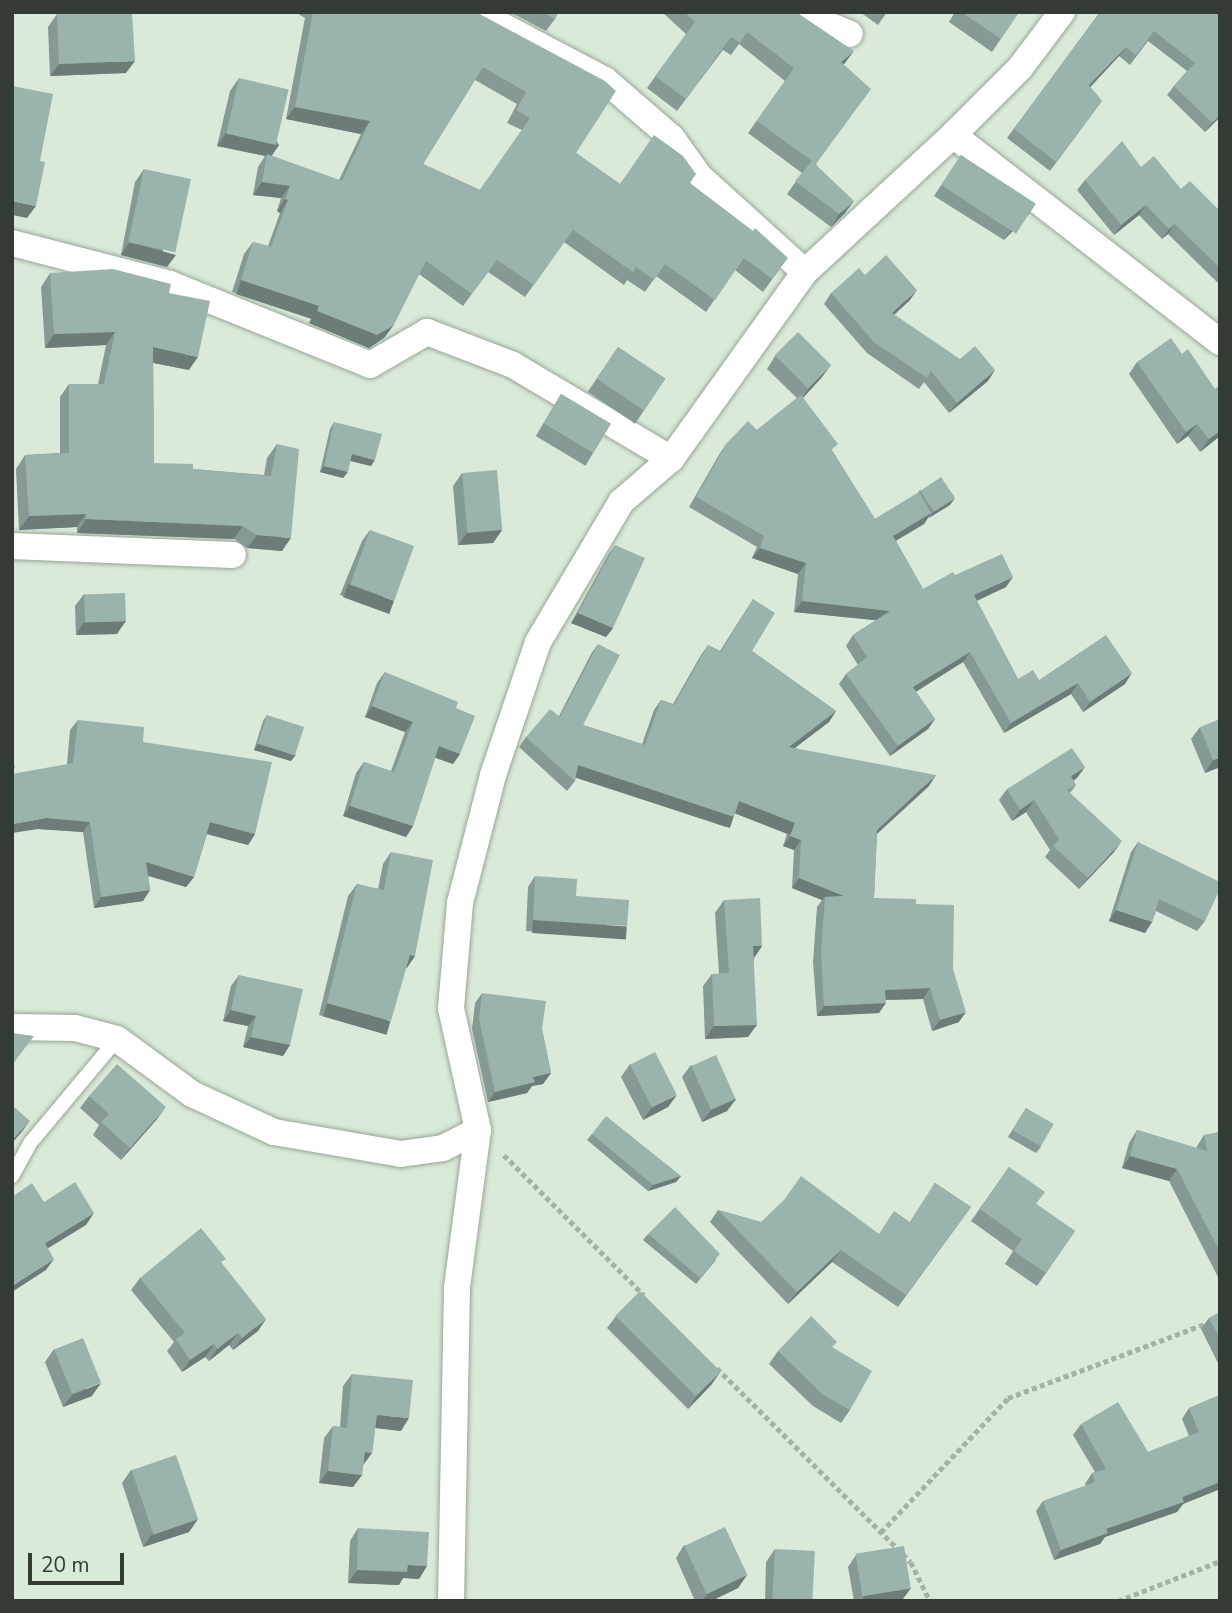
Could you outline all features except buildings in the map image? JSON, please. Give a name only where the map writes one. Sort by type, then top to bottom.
[{"type":"street","points":[[476,12],[605,80],[672,138],[699,176],[805,272]]},
{"type":"street","points":[[797,12],[850,34]]},
{"type":"street","points":[[451,1601],[457,1287],[478,1130],[451,1009],[460,903],[493,775],[538,642],[621,502],[671,460],[805,272],[954,135],[1020,68],[1062,12]]},
{"type":"street","points":[[954,135],[1220,342]]},
{"type":"street","points":[[12,243],[170,284],[370,365],[427,332],[513,365],[671,460]]},
{"type":"street","points":[[12,546],[233,555]]},
{"type":"street","points":[[12,1027],[75,1028],[117,1039],[192,1094],[274,1132],[401,1154],[443,1148],[478,1130]]},
{"type":"lane","points":[[12,1176],[32,1142],[117,1039]]},
{"type":"path","points":[[478,1130],[645,1297]]},
{"type":"path","points":[[881,1532],[1008,1398],[1220,1318]]},
{"type":"path","points":[[714,1365],[911,1562],[930,1601]]},
{"type":"path","points":[[1118,1601],[1220,1561]]}]
